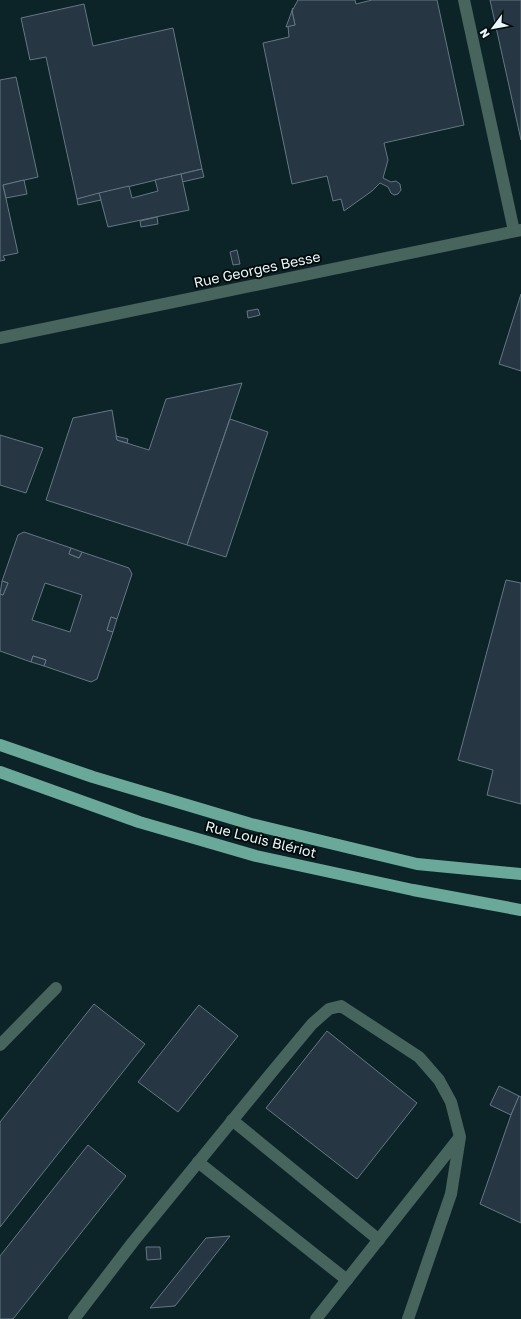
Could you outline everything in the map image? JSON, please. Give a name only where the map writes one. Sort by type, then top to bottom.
[{"type":"main road","name":"Rue Louis Blériot","points":[[0,745],[93,777],[251,824],[417,864],[521,874]]},
{"type":"main road","name":"Rue Louis Blériot","points":[[0,772],[139,822],[256,856],[413,890],[521,910]]},
{"type":"street","points":[[464,0],[517,230]]},
{"type":"street","name":"Rue Georges Besse","points":[[0,338],[517,230]]},
{"type":"street","points":[[0,1045],[56,988]]},
{"type":"street","points":[[74,1319],[133,1242],[312,1024],[330,1009],[342,1006],[419,1057],[439,1080],[451,1102],[460,1137],[451,1194],[408,1319]]},
{"type":"street","points":[[232,1120],[379,1240]]},
{"type":"street","points":[[316,1319],[460,1137]]},
{"type":"street","points":[[198,1162],[347,1280]]},
{"type":"building","points":[[298,0],[355,0],[356,4],[372,0],[437,0],[464,125],[384,143],[388,160],[383,178],[391,182],[396,181],[400,184],[401,190],[398,194],[394,195],[388,187],[380,183],[372,191],[344,211],[341,199],[333,201],[327,176],[292,184],[263,43],[289,37],[288,26],[295,25],[292,11]]},
{"type":"building","points":[[490,0],[521,0],[521,140]]},
{"type":"building","points":[[84,4],[93,46],[173,28],[202,169],[77,199],[46,57],[30,60],[21,18]]},
{"type":"building","points":[[293,8],[292,11],[295,25],[286,27]]},
{"type":"building","points":[[16,77],[38,177],[3,185],[18,253],[3,256],[5,260],[0,261],[0,80]]},
{"type":"building","points":[[202,169],[204,177],[182,182],[181,174]]},
{"type":"building","points":[[181,174],[189,210],[108,227],[99,193],[129,186],[132,198],[158,191],[155,180]]},
{"type":"building","points":[[24,180],[27,194],[6,198],[3,185]]},
{"type":"building","points":[[99,193],[101,200],[78,205],[77,199]]},
{"type":"building","points":[[157,217],[158,224],[141,227],[140,221]]},
{"type":"building","points":[[237,250],[240,264],[233,265],[230,252]]},
{"type":"building","points":[[521,294],[521,371],[499,364]]},
{"type":"building","points":[[258,309],[260,315],[248,318],[247,311]]},
{"type":"building","points":[[242,383],[187,545],[46,500],[73,418],[112,410],[117,440],[149,450],[166,399]]},
{"type":"building","points":[[230,419],[268,432],[226,557],[187,545]]},
{"type":"building","points":[[0,435],[43,448],[26,493],[0,485]]},
{"type":"building","points":[[116,436],[128,439],[127,443],[117,440]]},
{"type":"building","points":[[24,532],[71,548],[69,554],[79,558],[82,552],[129,568],[132,574],[117,619],[111,617],[107,630],[113,632],[97,679],[91,682],[44,666],[46,660],[33,656],[31,662],[0,651],[0,594],[3,595],[8,583],[2,581],[18,535]],"holes":[[[45,583],[82,595],[70,632],[32,620]]]},
{"type":"building","points":[[71,548],[82,552],[79,558],[69,554]]},
{"type":"building","points":[[506,580],[521,583],[521,804],[487,795],[493,770],[458,760]]},
{"type":"building","points":[[2,581],[8,583],[3,595],[0,594]]},
{"type":"building","points":[[111,617],[117,619],[113,632],[107,630]]},
{"type":"building","points":[[33,656],[46,660],[44,666],[31,662]]},
{"type":"building","points":[[94,1004],[145,1044],[0,1227],[0,1122]]},
{"type":"building","points":[[199,1005],[238,1036],[178,1112],[138,1082]]},
{"type":"building","points":[[327,1031],[417,1103],[357,1179],[266,1108]]},
{"type":"building","points":[[499,1086],[519,1096],[511,1115],[490,1105]]},
{"type":"building","points":[[519,1096],[521,1097],[521,1223],[480,1204]]},
{"type":"building","points":[[88,1145],[126,1176],[13,1319],[0,1319],[0,1256]]},
{"type":"building","points":[[230,1236],[175,1306],[150,1308],[206,1238]]},
{"type":"building","points":[[146,1247],[160,1247],[161,1259],[147,1260]]}]
